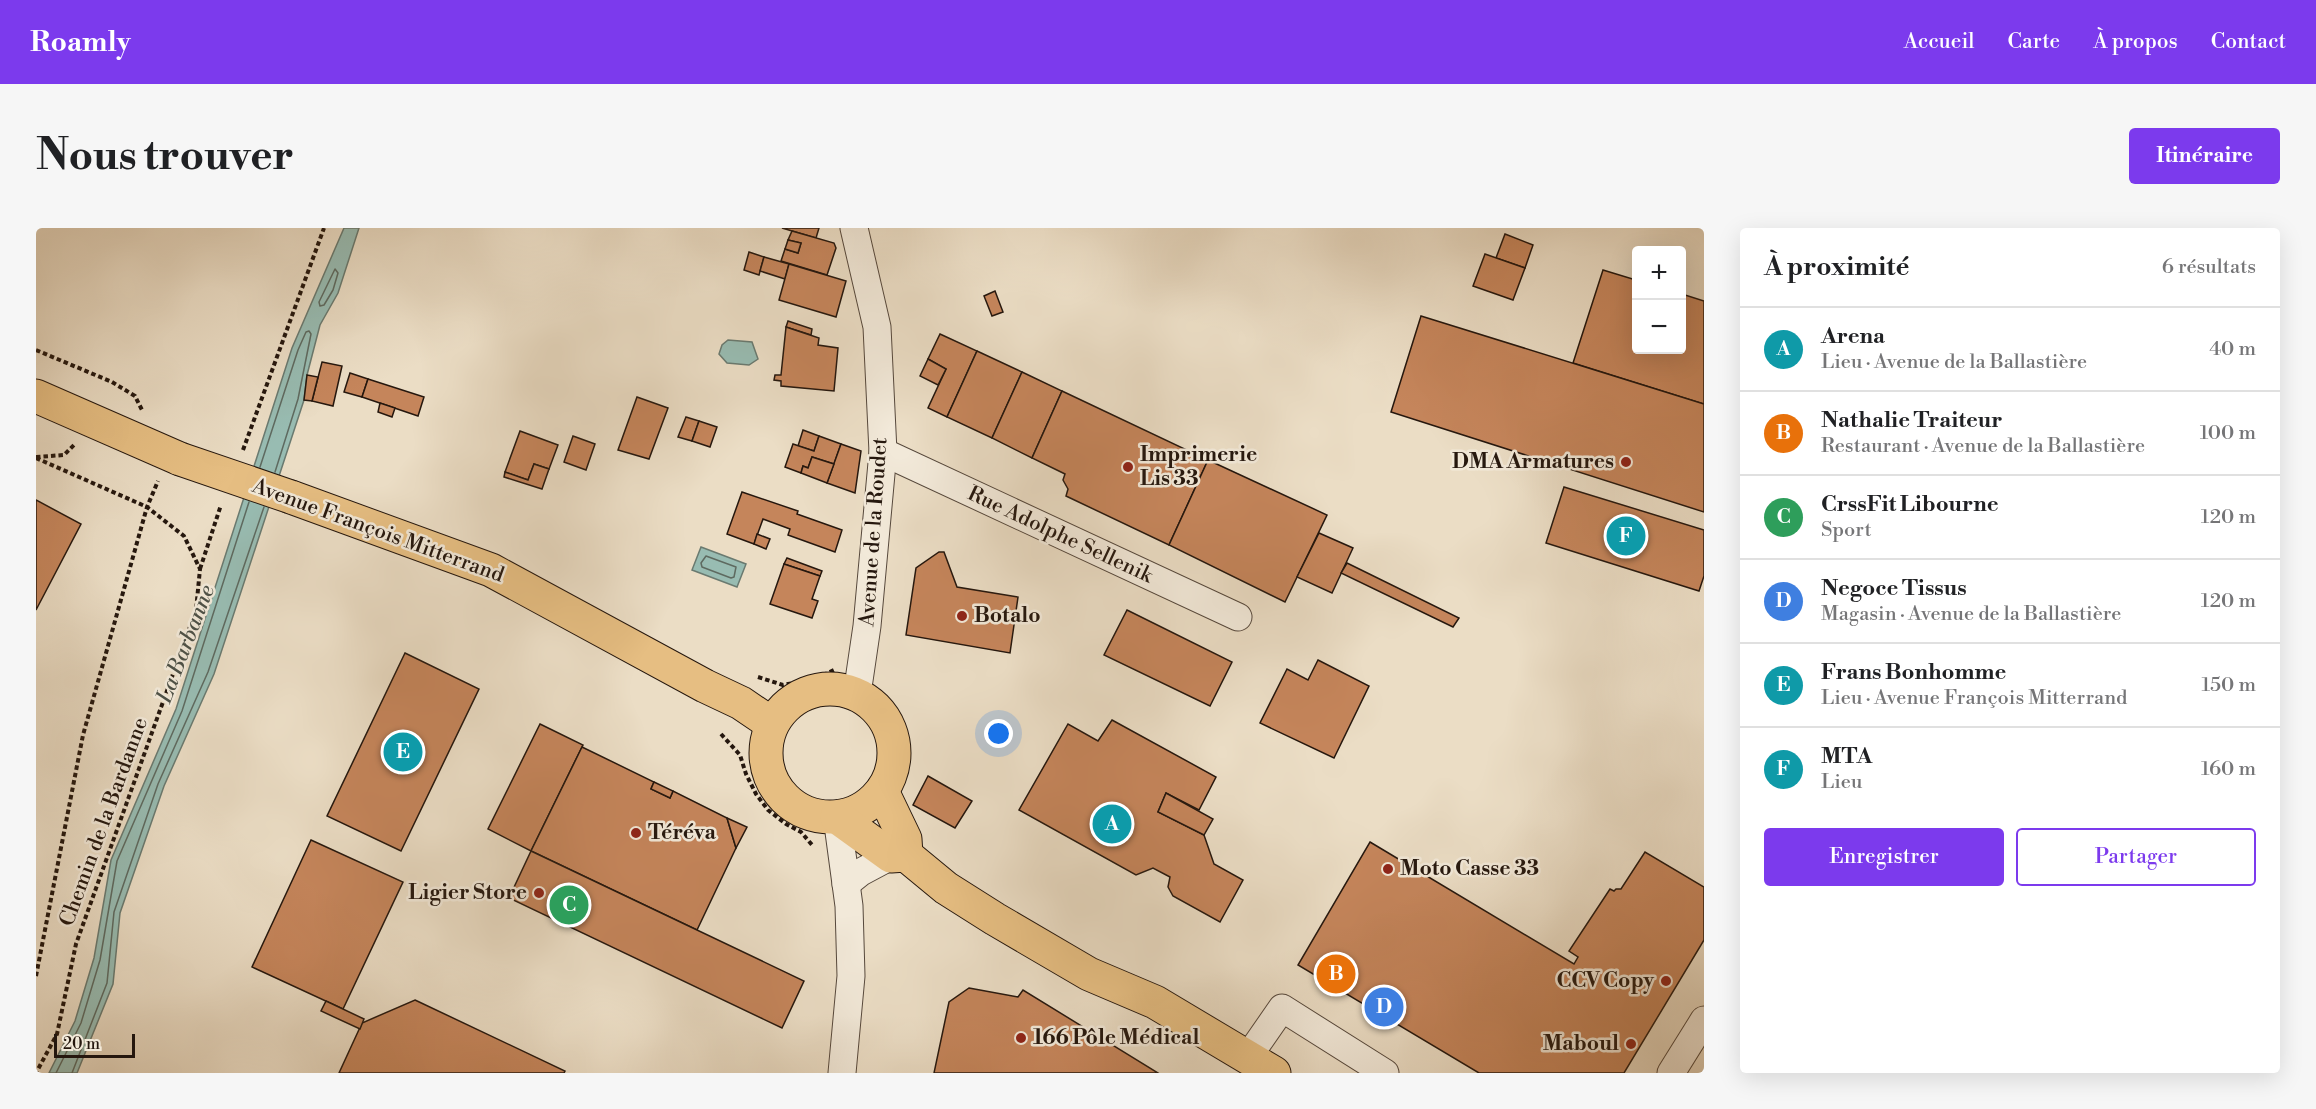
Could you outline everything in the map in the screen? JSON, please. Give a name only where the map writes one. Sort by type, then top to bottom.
[{"type":"main road","name":"Avenue François Mitterrand","points":[[36,396],[171,466],[291,497],[491,570],[705,686],[741,703],[772,724]]},
{"type":"main road","points":[[850,680],[887,723],[894,742],[894,763],[882,791],[866,806],[837,817],[817,816],[799,809],[783,797],[772,782],[766,763],[766,743],[772,724],[793,700],[824,688],[841,689],[850,680]]},
{"type":"main road","points":[[882,791],[905,840],[898,856]]},
{"type":"main road","points":[[837,817],[995,919],[1089,974],[1155,1002],[1261,1065]]},
{"type":"street","name":"Avenue de la Roudet","points":[[850,680],[867,626],[883,452],[877,327],[854,228]]},
{"type":"street","name":"Rue Adolphe Sellenik","points":[[883,452],[1238,617]]},
{"type":"street","points":[[837,817],[849,906],[851,976],[842,1073]]},
{"type":"street","points":[[846,884],[861,872],[898,856]]},
{"type":"street","points":[[1261,1065],[1282,1008],[1385,1073]]},
{"type":"street","points":[[1672,1073],[1704,1020]]},
{"type":"path","points":[[240,458],[324,228]]},
{"type":"path","points":[[36,350],[112,382],[135,396],[142,409]]},
{"type":"path","points":[[36,457],[64,454],[80,439]]},
{"type":"path","points":[[36,457],[147,507],[184,536],[200,569]]},
{"type":"path","points":[[36,976],[82,735],[147,507],[171,466]]},
{"type":"path","name":"Chemin de la Bardanne","points":[[36,1073],[57,1034],[76,944],[196,610],[200,569],[223,501]]},
{"type":"path","points":[[749,673],[783,685],[817,678],[850,680]]},
{"type":"path","points":[[721,734],[740,755],[756,794],[768,810],[801,832],[815,848]]},
{"type":"water","points":[[344,228],[359,228],[338,293],[320,325],[307,375],[304,400],[214,674],[164,786],[120,913],[113,984],[77,1073],[49,1073],[75,1021],[94,958],[111,860],[176,709],[292,348]]},
{"type":"water","points":[[728,340],[752,342],[758,359],[749,365],[727,363],[719,354],[722,345]]},
{"type":"water","points":[[701,547],[746,564],[737,587],[692,570]]},
{"type":"building","points":[[782,228],[819,228],[816,238]]},
{"type":"building","points":[[792,231],[834,243],[836,248],[827,275],[781,261],[785,249],[798,253],[801,243],[788,240]]},
{"type":"building","points":[[1505,234],[1533,245],[1525,268],[1496,258]]},
{"type":"building","points":[[788,240],[801,243],[798,253],[785,249]]},
{"type":"building","points":[[749,252],[764,257],[759,275],[744,270]]},
{"type":"building","points":[[1485,254],[1525,268],[1513,300],[1473,286]]},
{"type":"building","points":[[764,257],[789,264],[785,279],[760,271]]},
{"type":"building","points":[[789,264],[846,281],[836,317],[779,300]]},
{"type":"building","points":[[1603,270],[1632,279],[1632,354],[1686,354],[1686,295],[1704,301],[1704,404],[1573,363]]},
{"type":"building","points":[[995,291],[1003,312],[992,316],[984,296]]},
{"type":"building","name":"DMA Armatures","points":[[1421,316],[1704,404],[1704,512],[1391,412]]},
{"type":"building","points":[[788,321],[812,329],[811,335],[786,327]]},
{"type":"building","points":[[786,327],[819,338],[818,345],[838,348],[834,391],[781,386],[781,381],[774,380],[775,375],[781,375]]},
{"type":"building","points":[[940,334],[977,351],[947,417],[928,408],[946,369],[928,359]]},
{"type":"building","points":[[977,351],[1022,372],[992,438],[947,417]]},
{"type":"building","points":[[928,359],[946,369],[938,385],[920,376]]},
{"type":"building","points":[[322,362],[342,366],[333,406],[312,401]]},
{"type":"building","points":[[1022,372],[1062,391],[1032,458],[992,438]]},
{"type":"building","points":[[350,373],[368,379],[362,397],[344,392]]},
{"type":"building","points":[[307,375],[318,377],[312,401],[304,400]]},
{"type":"building","points":[[368,379],[424,397],[418,416],[362,397]]},
{"type":"building","name":"Imprimerie Lis 33","points":[[1062,391],[1208,460],[1169,545],[1066,496],[1068,489],[1063,480],[1065,474],[1032,458]]},
{"type":"building","points":[[637,397],[668,408],[649,459],[618,450]]},
{"type":"building","points":[[380,403],[395,408],[392,417],[378,412]]},
{"type":"building","points":[[686,417],[699,421],[692,441],[678,437]]},
{"type":"building","points":[[699,421],[717,427],[710,447],[692,441]]},
{"type":"building","points":[[803,430],[819,436],[814,451],[798,446]]},
{"type":"building","points":[[520,431],[558,445],[549,469],[534,464],[528,480],[505,472]]},
{"type":"building","points":[[573,436],[595,444],[586,470],[564,462]]},
{"type":"building","points":[[819,436],[841,444],[834,464],[812,457],[808,468],[803,466],[801,473],[785,467],[793,444],[814,451]]},
{"type":"building","points":[[841,444],[861,451],[855,493],[827,483]]},
{"type":"building","points":[[812,457],[834,464],[827,483],[801,473],[803,466],[808,468]]},
{"type":"building","points":[[1208,460],[1327,515],[1285,602],[1169,545]]},
{"type":"building","points":[[534,464],[549,469],[542,489],[504,477],[505,472],[528,480]]},
{"type":"building","points":[[1564,487],[1704,530],[1704,576],[1699,591],[1546,543]]},
{"type":"building","points":[[742,492],[798,511],[797,514],[842,530],[835,552],[788,535],[790,529],[763,519],[754,544],[727,534]]},
{"type":"building","points":[[36,500],[81,524],[36,610]]},
{"type":"building","points":[[1319,533],[1353,548],[1332,593],[1297,577]]},
{"type":"building","points":[[757,534],[770,539],[766,549],[754,544]]},
{"type":"building","name":"Botalo","points":[[939,552],[944,552],[957,587],[1018,597],[1010,653],[906,635],[916,568]]},
{"type":"building","points":[[787,558],[822,571],[820,576],[784,564]]},
{"type":"building","points":[[1347,563],[1459,618],[1453,627],[1341,573]]},
{"type":"building","points":[[784,564],[820,576],[812,599],[818,601],[812,618],[770,604]]},
{"type":"building","points":[[1127,610],[1232,662],[1210,706],[1104,655]]},
{"type":"building","points":[[405,653],[479,689],[401,851],[327,816]]},
{"type":"building","points":[[1318,660],[1369,686],[1334,758],[1260,723],[1287,669],[1308,680]]},
{"type":"building","points":[[1112,720],[1216,777],[1199,810],[1166,793],[1158,812],[1204,835],[1214,864],[1243,880],[1220,922],[1173,896],[1168,887],[1170,877],[1153,868],[1136,875],[1019,810],[1068,724],[1098,741]]},
{"type":"building","points":[[540,724],[583,745],[531,851],[488,829]]},
{"type":"building","name":"Téréva","points":[[582,747],[654,782],[651,789],[670,798],[673,791],[727,818],[736,848],[697,930],[531,851]]},
{"type":"building","points":[[928,776],[972,801],[955,828],[913,805]]},
{"type":"building","points":[[654,782],[673,791],[670,798],[651,789]]},
{"type":"building","points":[[1166,793],[1213,819],[1204,835],[1158,812]]},
{"type":"building","points":[[727,818],[747,827],[736,848]]},
{"type":"building","points":[[311,840],[403,882],[343,1009],[252,967]]},
{"type":"building","points":[[1370,842],[1574,964],[1578,957],[1569,951],[1610,889],[1614,891],[1621,889],[1645,852],[1704,887],[1704,940],[1624,1073],[1479,1073],[1298,965]]},
{"type":"building","points":[[531,851],[804,981],[782,1028],[509,898]]},
{"type":"building","name":"166 Pôle Médical","points":[[969,988],[1018,997],[1023,990],[1158,1073],[934,1073],[949,1002]]},
{"type":"building","points":[[415,1000],[565,1071],[564,1073],[339,1073],[362,1023]]},
{"type":"building","points":[[326,1001],[364,1019],[360,1029],[321,1011]]},
{"type":"place","name":"DMA Armatures","points":[[1626,462]]},
{"type":"place","name":"Imprimerie Lis 33","points":[[1128,467]]},
{"type":"place","name":"MTA","points":[[1626,536]]},
{"type":"place","name":"Botalo","points":[[962,616]]},
{"type":"place","name":"Frans Bonhomme","points":[[403,752]]},
{"type":"place","name":"Arena","points":[[1112,824]]},
{"type":"place","name":"Téréva","points":[[636,833]]},
{"type":"place","name":"Moto Casse 33","points":[[1388,869]]},
{"type":"place","name":"Ligier Store","points":[[539,893]]},
{"type":"place","name":"CrssFit Libourne","points":[[569,905]]},
{"type":"place","name":"Nathalie Traiteur","points":[[1336,974]]},
{"type":"place","name":"CCV Copy","points":[[1666,981]]},
{"type":"place","name":"Negoce Tissus","points":[[1384,1007]]},
{"type":"place","name":"166 Pôle Médical","points":[[1021,1038]]},
{"type":"place","name":"Maboul","points":[[1631,1044]]},
{"type":"water label","name":"La Barbanne","points":[[186,644]]}]
